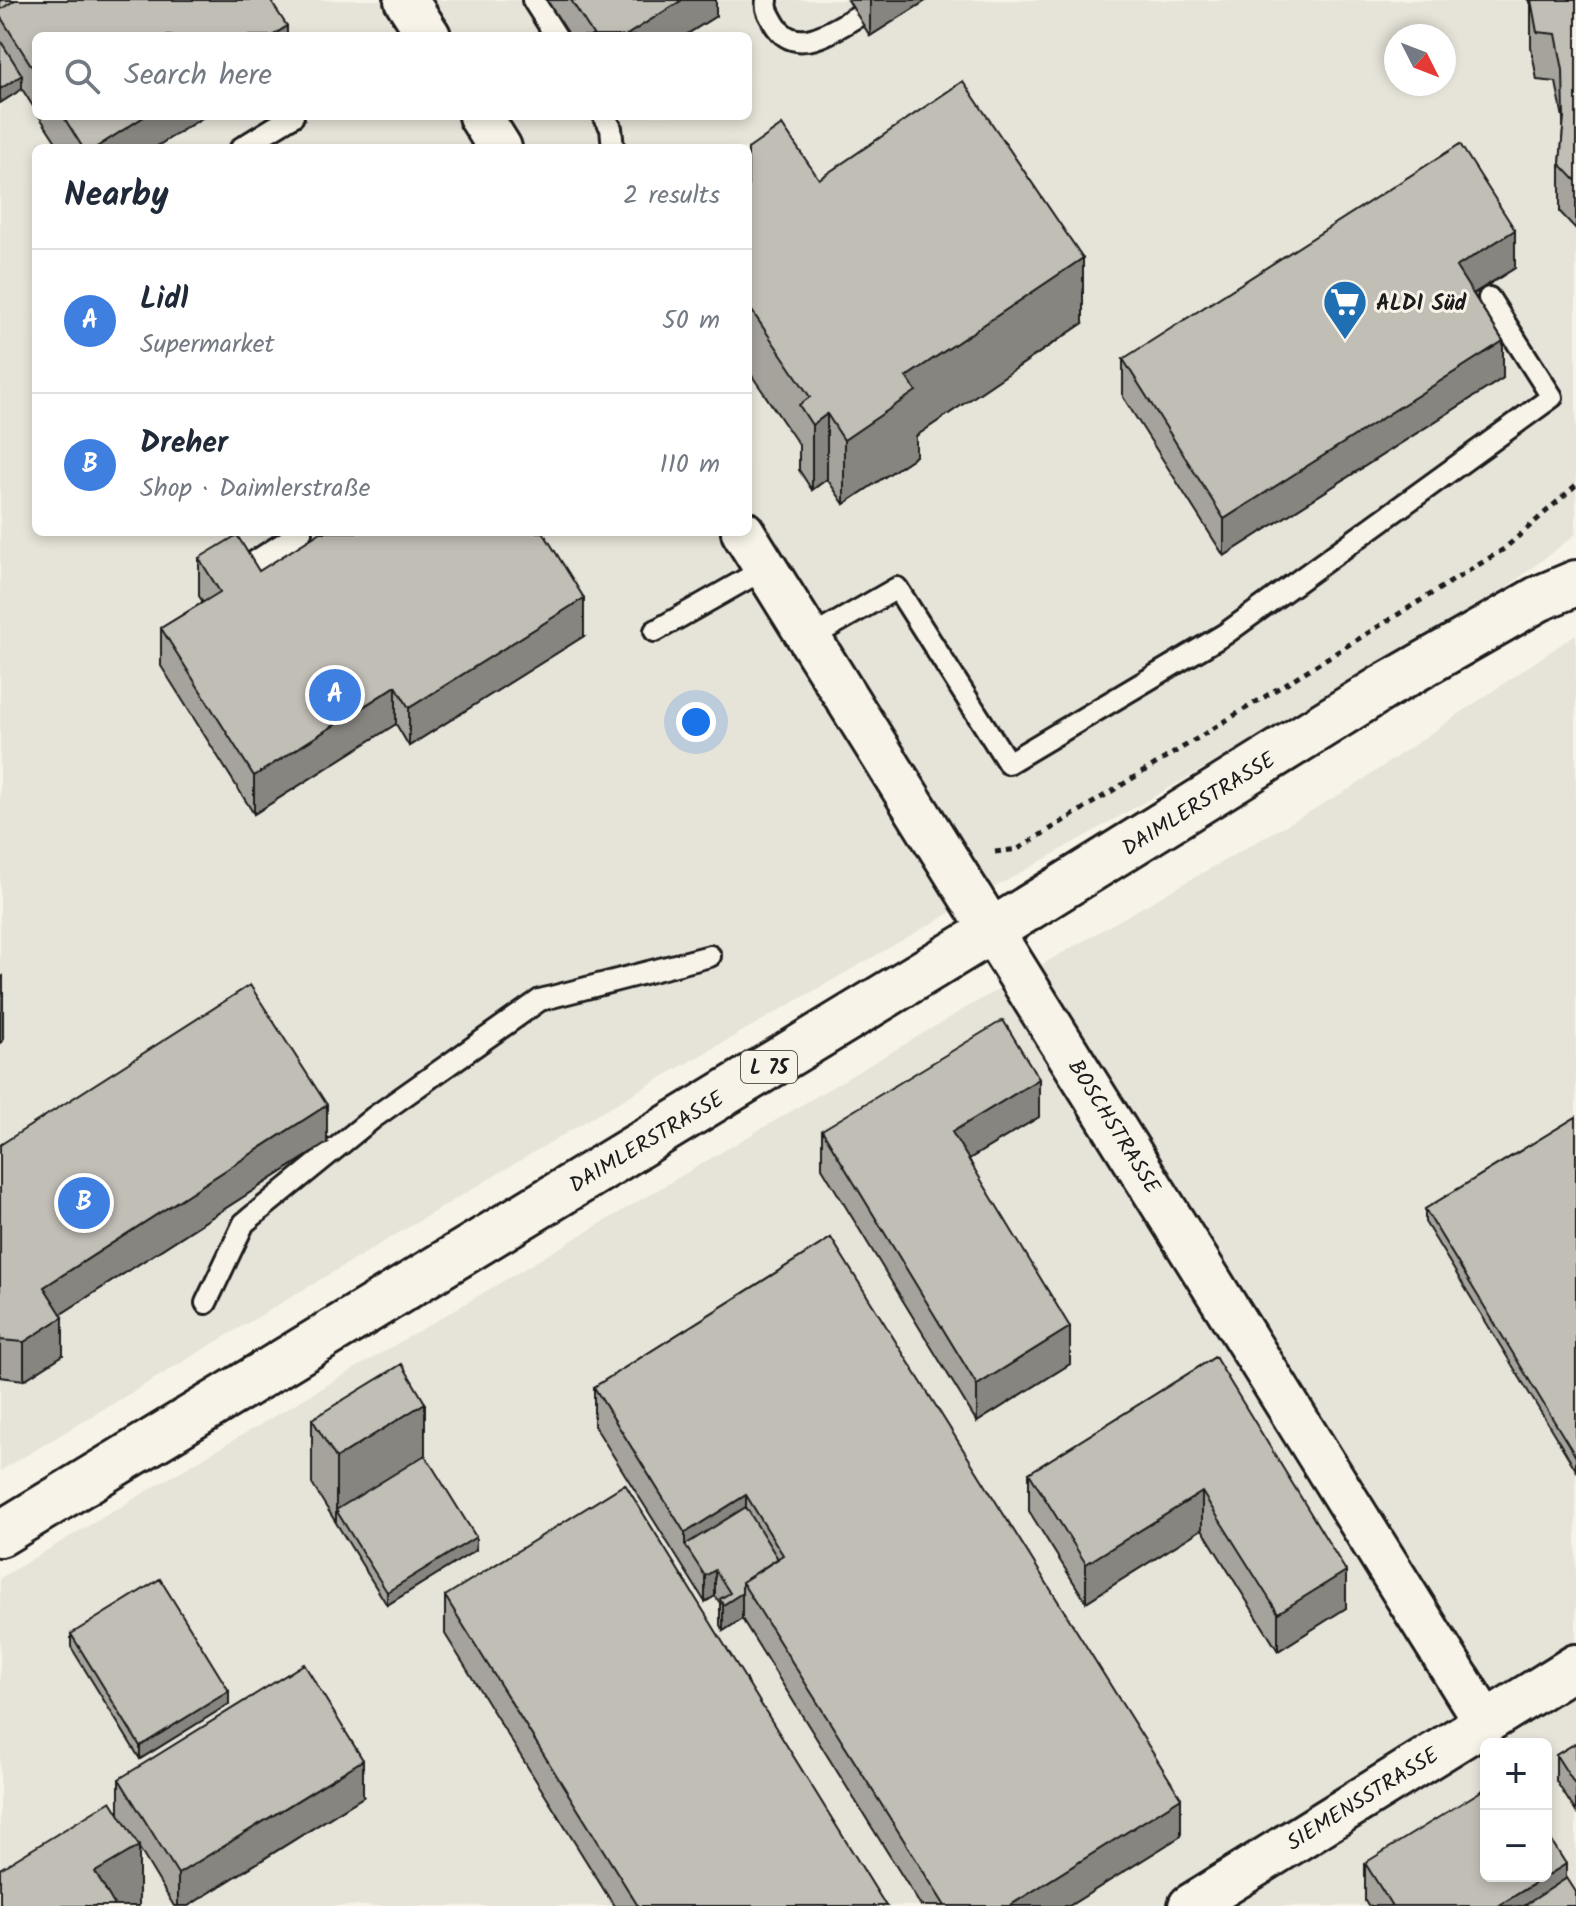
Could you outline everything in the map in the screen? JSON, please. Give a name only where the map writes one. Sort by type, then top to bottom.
[{"type":"main road","name":"DAIMLERSTRASSE","points":[[0,1534],[993,930],[1384,687],[1557,591],[1576,556]]},
{"type":"street","points":[[482,120],[498,144]]},
{"type":"street","name":"BOSCHSTRASSE","points":[[746,536],[1485,1722]]},
{"type":"street","name":"SIEMENSSTRASSE","points":[[1190,1906],[1576,1666]]},
{"type":"lane","points":[[533,0],[553,32]]},
{"type":"lane","points":[[767,0],[765,8],[778,29],[799,41],[813,41],[858,16]]},
{"type":"lane","points":[[248,144],[286,120]]},
{"type":"lane","points":[[606,120],[611,128],[613,144]]},
{"type":"lane","points":[[810,638],[897,588],[1008,763],[1225,634],[1552,397],[1489,298]]},
{"type":"lane","points":[[256,561],[295,536]]},
{"type":"lane","points":[[655,631],[766,568]]},
{"type":"lane","points":[[206,1303],[244,1223],[373,1118],[540,1000],[710,956]]},
{"type":"shaded area","points":[[0,0],[1576,0],[1576,534],[1467,618],[603,1111],[0,1471]]},
{"type":"shaded area","points":[[1576,634],[1576,1906],[0,1906],[0,1578],[971,1005],[1351,788]]},
{"type":"building","points":[[0,0],[15,0],[0,10]]},
{"type":"building","points":[[15,0],[270,0],[287,26],[278,32],[32,32],[32,67],[0,16],[0,10]]},
{"type":"building","points":[[571,0],[682,0],[631,32],[591,32]]},
{"type":"building","points":[[1531,0],[1576,0],[1576,181],[1560,164],[1564,117],[1563,70],[1556,34],[1537,32]]},
{"type":"building","points":[[0,40],[22,75],[0,89]]},
{"type":"building","points":[[963,81],[1083,258],[906,377],[916,391],[844,440],[827,414],[812,425],[799,405],[810,397],[752,311],[752,146],[782,125],[819,179]]},
{"type":"building","points":[[66,120],[139,120],[101,144],[80,144]]},
{"type":"building","name":"ALDI Süd","points":[[1460,144],[1515,230],[1456,267],[1503,341],[1224,519],[1123,359]]},
{"type":"building","points":[[235,536],[259,571],[315,536],[545,536],[584,598],[409,708],[396,686],[254,776],[161,628],[220,592],[199,558]]},
{"type":"building","points":[[250,985],[327,1105],[44,1287],[63,1317],[24,1342],[0,1340],[0,1145]]},
{"type":"building","points":[[1003,1020],[1039,1079],[952,1132],[1070,1327],[977,1385],[822,1130]]},
{"type":"building","points":[[1576,1117],[1576,1457],[1425,1209]]},
{"type":"building","points":[[831,1238],[1181,1798],[1009,1906],[945,1906],[742,1582],[783,1555],[746,1495],[685,1533],[594,1387]]},
{"type":"building","points":[[1215,1357],[1346,1571],[1278,1613],[1202,1492],[1086,1564],[1029,1473]]},
{"type":"building","points":[[402,1364],[425,1403],[336,1458],[312,1419]]},
{"type":"building","points":[[425,1455],[476,1537],[387,1592],[336,1510]]},
{"type":"building","points":[[625,1484],[886,1906],[638,1906],[445,1596]]},
{"type":"building","points":[[746,1507],[778,1559],[742,1582],[742,1593],[723,1605],[720,1599],[730,1593],[715,1570],[705,1576],[685,1545]]},
{"type":"building","points":[[160,1579],[229,1691],[140,1746],[71,1634]]},
{"type":"building","points":[[304,1664],[363,1760],[178,1874],[119,1779]]},
{"type":"building","points":[[1576,1743],[1576,1786],[1556,1755]]},
{"type":"building","points":[[1480,1792],[1480,1882],[1537,1882],[1498,1906],[1392,1906],[1365,1863]]},
{"type":"building","points":[[111,1801],[139,1846],[95,1872],[115,1906],[2,1906],[0,1869]]},
{"type":"building","points":[[1552,1842],[1566,1864],[1552,1873]]},
{"type":"building","points":[[1567,1878],[1576,1892],[1576,1906],[1524,1906]]},
{"type":"place","name":"ALDI Süd","points":[[1345,341]]},
{"type":"place","name":"Lidl","points":[[335,695]]},
{"type":"place","name":"Dreher","points":[[84,1203]]}]
